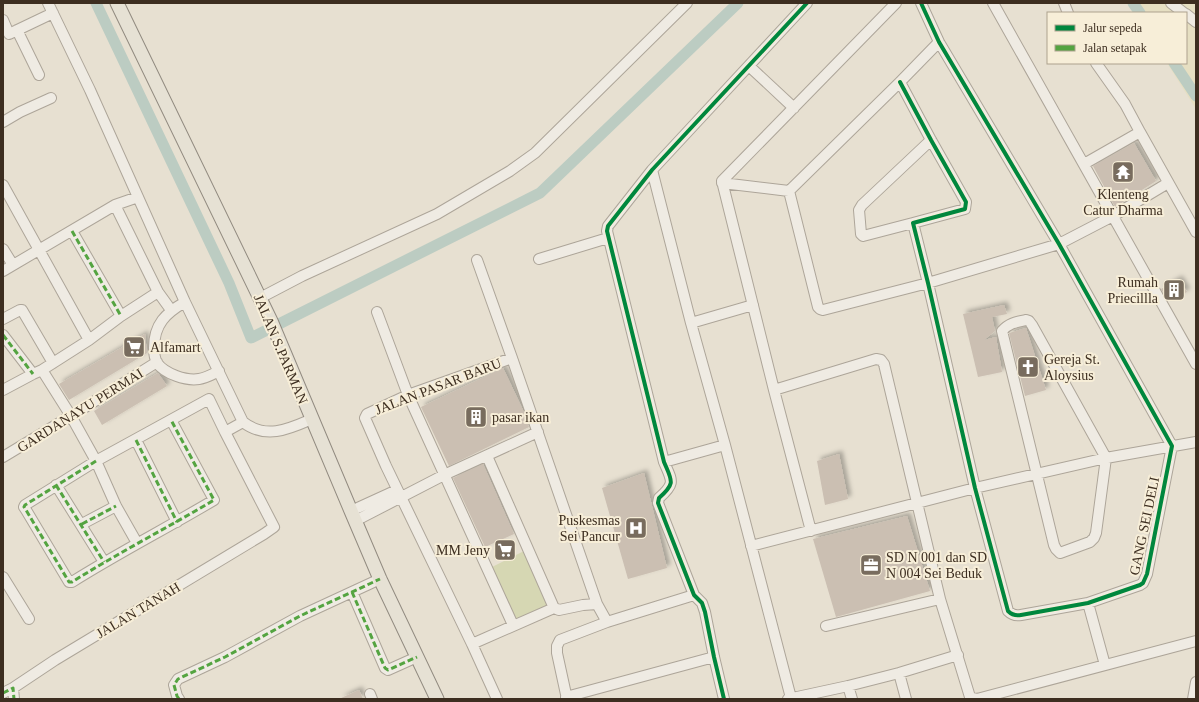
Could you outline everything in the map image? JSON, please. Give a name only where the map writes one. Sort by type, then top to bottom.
[{"type":"main road","name":"JALAN S.PARMAN","points":[[117,3],[271,321],[380,579],[437,699]]},
{"type":"street","points":[[48,3],[90,90],[185,302],[243,422],[258,431],[273,432],[294,427],[312,419]]},
{"type":"street","points":[[260,298],[302,276],[437,214],[510,171],[535,153],[687,3]]},
{"type":"street","points":[[724,699],[702,603],[694,595],[658,503],[659,498],[668,490],[671,480],[664,462],[607,231],[608,226],[652,170],[807,3]]},
{"type":"street","points":[[811,531],[722,183],[723,179],[896,3]]},
{"type":"street","points":[[921,3],[939,42],[1059,244],[1172,446]]},
{"type":"street","points":[[993,3],[1196,364]]},
{"type":"street","points":[[1171,3],[1182,12]]},
{"type":"street","points":[[10,34],[53,13]]},
{"type":"street","points":[[1187,15],[1196,22]]},
{"type":"street","points":[[3,20],[10,34],[39,75]]},
{"type":"street","points":[[789,191],[939,42]]},
{"type":"street","points":[[1097,64],[1125,104],[1196,232]]},
{"type":"street","points":[[749,66],[794,108]]},
{"type":"street","points":[[900,82],[930,140],[966,202],[966,206],[965,209],[863,236],[861,234],[859,210],[862,205],[930,140]]},
{"type":"street","points":[[3,122],[20,112],[51,98]]},
{"type":"street","points":[[1084,164],[1140,132]]},
{"type":"street","points":[[652,170],[691,323],[725,445],[789,699],[899,673],[958,655]]},
{"type":"street","points":[[722,183],[789,191]]},
{"type":"street","points":[[789,191],[818,307],[823,310],[928,283],[1059,244],[1113,216],[1168,183]]},
{"type":"street","points":[[3,185],[89,340]]},
{"type":"street","points":[[3,271],[114,205],[138,197]]},
{"type":"street","points":[[114,205],[158,292],[171,310]]},
{"type":"street","name":"GANG SEI DELI","points":[[913,223],[975,488],[1010,613],[1016,616],[1088,603],[1137,587],[1143,583],[1147,574],[1172,446]]},
{"type":"street","points":[[72,231],[121,316]]},
{"type":"street","points":[[539,259],[608,238]]},
{"type":"street","points":[[3,249],[14,265]]},
{"type":"street","points":[[477,260],[512,358]]},
{"type":"street","points":[[3,390],[53,363],[158,292]]},
{"type":"street","points":[[185,302],[171,310],[160,323],[156,333],[154,353],[157,362],[168,372],[178,377],[190,379],[207,377],[219,370]]},
{"type":"street","points":[[691,323],[753,305]]},
{"type":"street","points":[[3,319],[22,310],[53,363]]},
{"type":"street","points":[[377,312],[408,395],[513,625]]},
{"type":"street","points":[[1026,320],[1032,325],[1106,458],[1096,533],[1090,542],[1060,553],[1056,549],[1036,474],[1002,331],[1006,326],[1026,320]]},
{"type":"street","points":[[3,335],[38,372],[71,416],[96,461],[116,506],[137,544]]},
{"type":"street","name":"JALAN PASAR BARU","points":[[399,494],[365,418],[367,414],[408,395],[512,358],[597,604],[607,622]]},
{"type":"street","points":[[774,390],[876,359],[881,360],[884,364],[940,599],[970,696],[972,698],[977,699],[1196,641]]},
{"type":"street","name":"GARDANAYU PERMAI","points":[[3,457],[157,362]]},
{"type":"street","points":[[171,420],[214,500],[104,562],[72,582],[69,582],[24,507],[25,505],[96,461],[209,399],[225,432],[243,422]]},
{"type":"street","name":"JALAN TANAH","points":[[3,693],[274,527],[225,432]]},
{"type":"street","points":[[353,516],[538,432]]},
{"type":"street","points":[[136,440],[177,522]]},
{"type":"street","points":[[751,546],[975,488],[1106,458],[1196,442]]},
{"type":"street","points":[[664,462],[725,445]]},
{"type":"street","points":[[487,456],[554,608]]},
{"type":"street","points":[[56,485],[82,524],[104,562]]},
{"type":"street","points":[[399,494],[497,699]]},
{"type":"street","points":[[82,524],[116,506]]},
{"type":"street","points":[[3,577],[30,619]]},
{"type":"street","points":[[179,699],[174,685],[178,679],[225,657],[300,616],[380,579]]},
{"type":"street","points":[[352,592],[385,668],[388,670],[417,657]]},
{"type":"street","points":[[694,595],[607,622],[560,640],[557,646],[557,653],[567,698],[714,657]]},
{"type":"street","points":[[826,626],[940,599]]},
{"type":"street","points":[[1088,603],[1105,665]]},
{"type":"street","points":[[472,644],[554,608],[559,610],[597,604]]},
{"type":"street","points":[[899,673],[906,699]]},
{"type":"street","points":[[1193,699],[1196,682]]},
{"type":"street","points":[[848,686],[852,699]]},
{"type":"street","points":[[13,688],[14,699]]},
{"type":"shaded area","points":[[1130,3],[1196,3],[1196,109],[1168,64],[1187,64],[1187,12],[1135,12]]},
{"type":"green space","points":[[524,551],[551,607],[516,621],[492,567]]},
{"type":"building","name":"Klenteng Catur Dharma","points":[[1134,143],[1156,181],[1115,207],[1093,166]]},
{"type":"building","name":"Rumah Priecillla","points":[[1179,279],[1187,292],[1168,301],[1161,289]]},
{"type":"building","points":[[1004,305],[1007,314],[992,317],[995,331],[984,340],[996,337],[1002,372],[978,377],[963,314]]},
{"type":"building","name":"Gereja St. Aloysius","points":[[1026,328],[1046,390],[1025,396],[1009,333]]},
{"type":"building","points":[[145,334],[147,353],[69,400],[59,384]]},
{"type":"building","name":"pasar ikan","points":[[503,368],[523,410],[529,427],[449,466],[421,407]]},
{"type":"building","points":[[158,373],[167,386],[102,425],[94,411]]},
{"type":"building","points":[[839,454],[848,499],[825,505],[817,461]]},
{"type":"building","points":[[483,464],[514,534],[485,547],[453,478]]},
{"type":"building","name":"Puskesmas Sei Pancur","points":[[644,473],[667,568],[628,579],[602,488]]},
{"type":"building","name":"SD N 001 dan SD N 004 Sei Beduk","points":[[907,516],[930,591],[836,617],[813,539]]},
{"type":"building","points":[[359,690],[363,699],[339,699]]},
{"type":"waterway","points":[[96,3],[229,283],[251,338],[540,193],[738,3]]},
{"type":"waterway","points":[[1133,3],[1139,12]]},
{"type":"waterway","points":[[1175,64],[1196,96]]},
{"type":"marked path","points":[[72,231],[121,316]]},
{"type":"marked path","points":[[3,335],[33,374]]},
{"type":"marked path","points":[[96,461],[24,507],[69,582],[72,582],[214,500],[171,420]]},
{"type":"marked path","points":[[136,440],[177,522]]},
{"type":"marked path","points":[[56,485],[104,562]]},
{"type":"marked path","points":[[82,524],[116,506]]},
{"type":"marked path","points":[[179,699],[174,685],[178,679],[225,657],[300,616],[380,579]]},
{"type":"marked path","points":[[352,592],[385,668],[388,670],[417,657]]},
{"type":"marked path","points":[[3,693],[13,688],[14,699]]},
{"type":"cycle path","points":[[724,699],[702,603],[694,595],[658,503],[659,498],[668,489],[671,482],[664,462],[607,231],[608,226],[652,170],[807,3]]},
{"type":"cycle path","points":[[900,82],[966,202],[965,209],[913,223],[975,488],[1008,611],[1019,615],[1088,603],[1140,585],[1143,583],[1147,574],[1172,446],[1059,244],[939,42],[921,3]]},
{"type":"place","name":"Klenteng Catur Dharma","points":[[1123,172]]},
{"type":"place","name":"Rumah Priecillla","points":[[1174,290]]},
{"type":"place","name":"Alfamart","points":[[134,347]]},
{"type":"place","name":"Gereja St. Aloysius","points":[[1028,367]]},
{"type":"place","name":"pasar ikan","points":[[476,417]]},
{"type":"place","name":"Puskesmas Sei Pancur","points":[[636,528]]},
{"type":"place","name":"MM Jeny","points":[[505,550]]},
{"type":"place","name":"SD N 001 dan SD N 004 Sei Beduk","points":[[871,565]]}]
